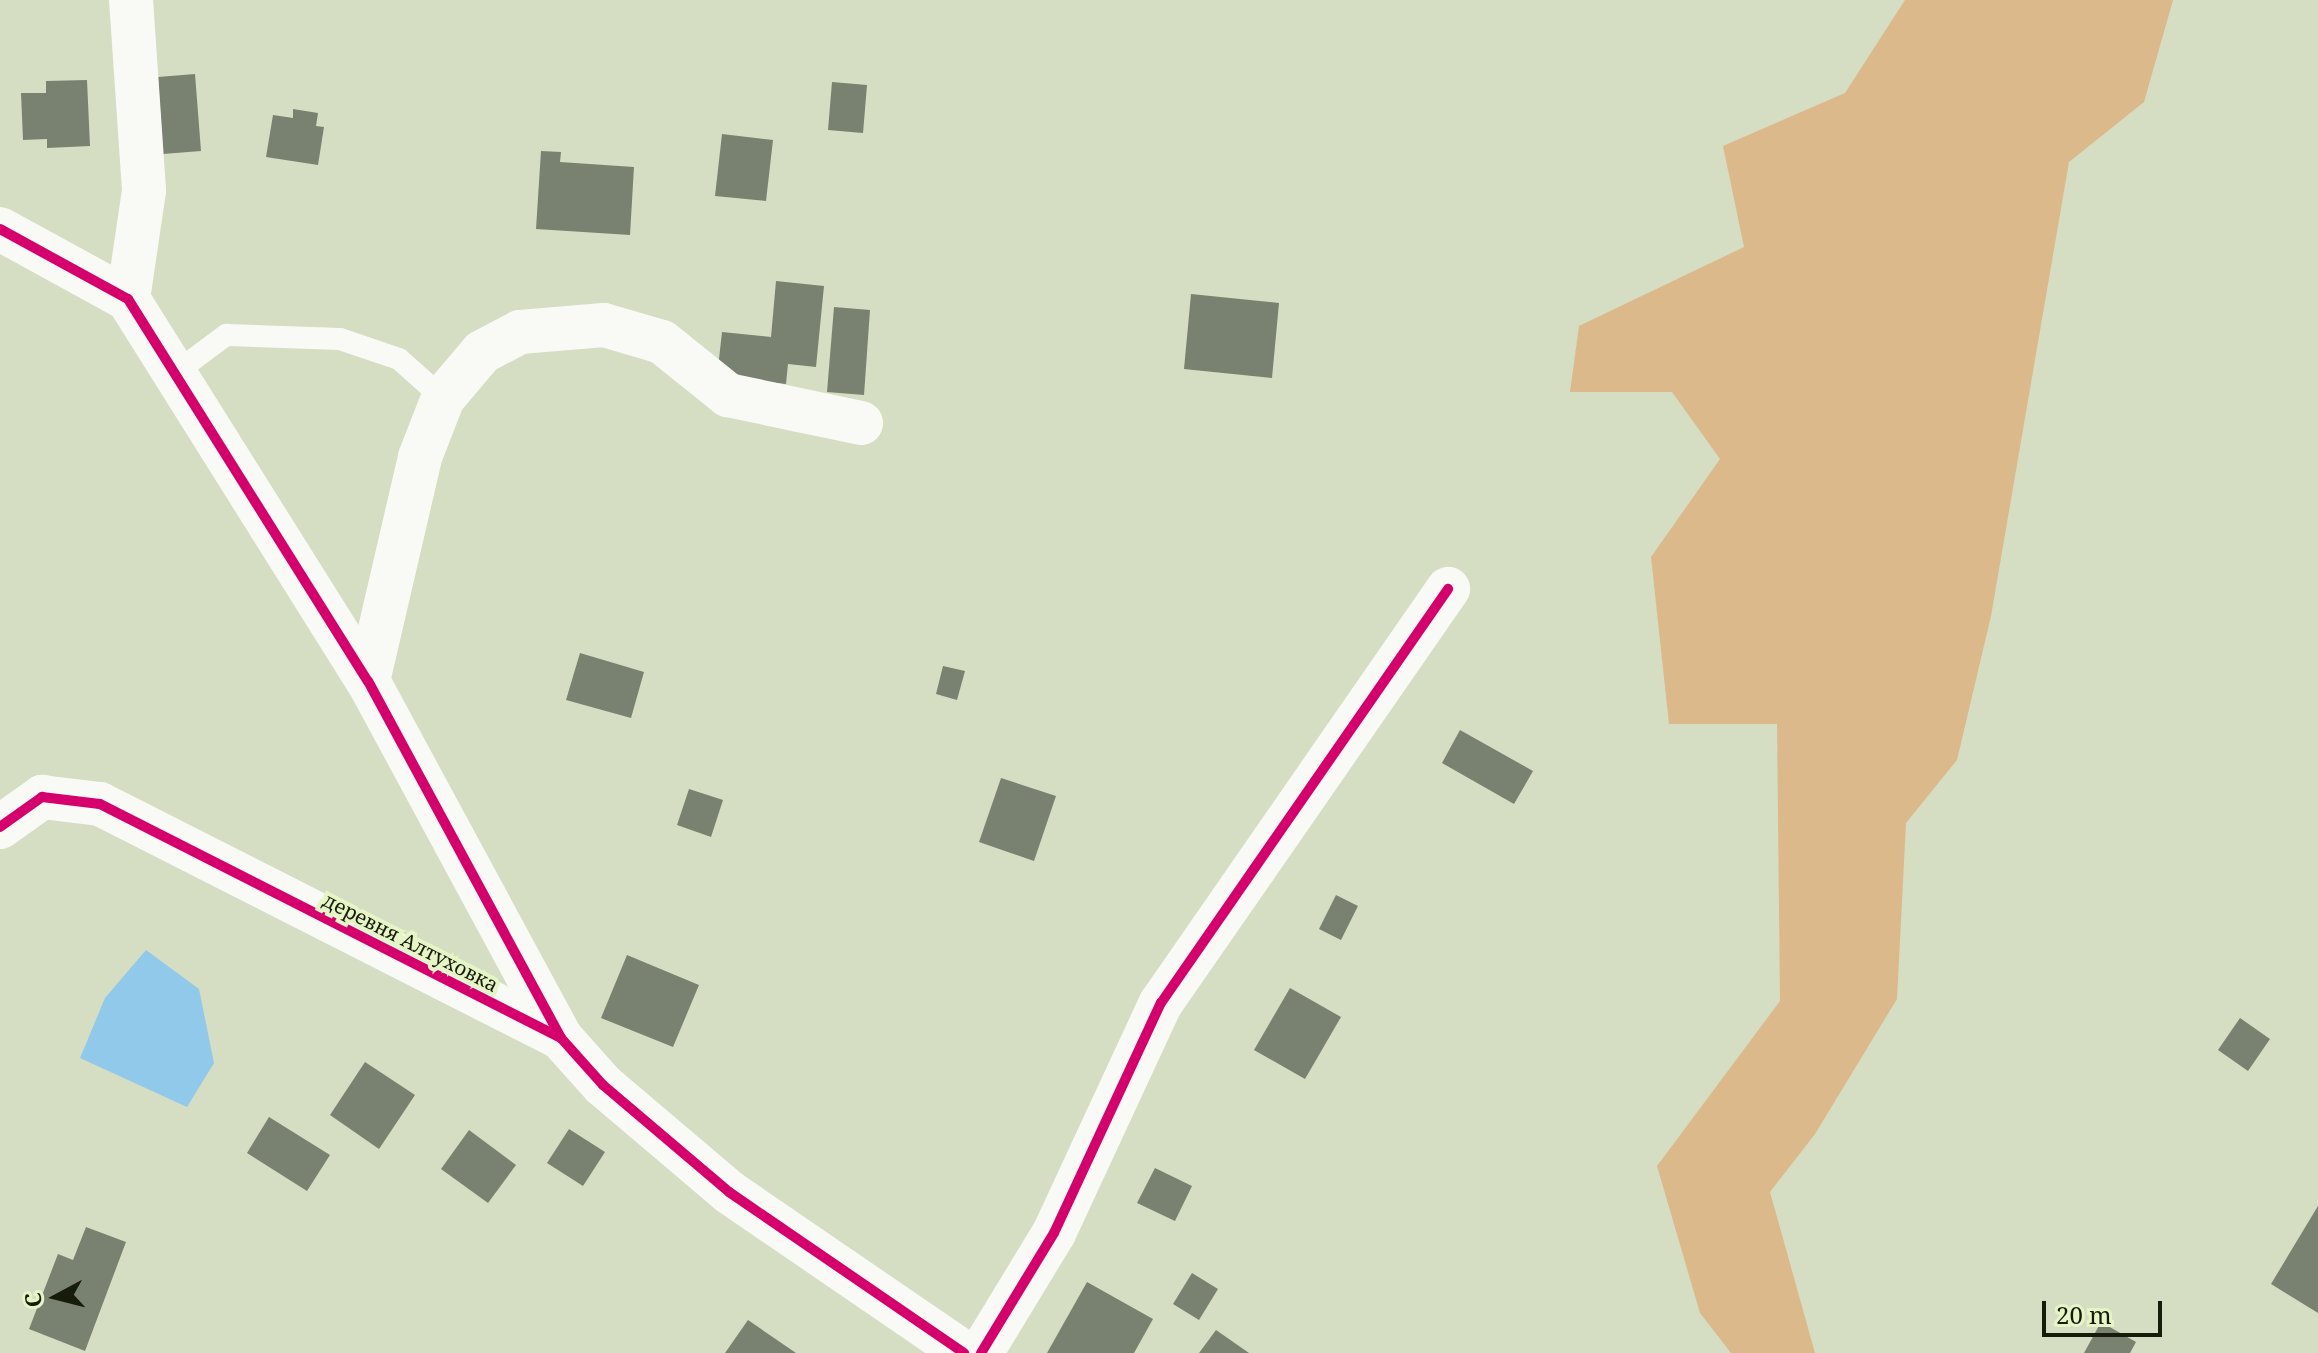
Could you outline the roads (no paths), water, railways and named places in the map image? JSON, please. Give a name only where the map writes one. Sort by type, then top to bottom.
[{"type":"street","points":[[128,299],[144,190],[131,0]]},
{"type":"street","points":[[0,229],[128,299],[368,681],[561,1038]]},
{"type":"street","points":[[368,681],[420,457],[443,398],[482,352],[520,332],[604,325],[662,342],[728,395],[861,423]]},
{"type":"street","points":[[981,1353],[1054,1233],[1161,1003],[1448,589]]},
{"type":"street","name":"деревня Алтуховка","points":[[0,827],[42,797],[100,804],[561,1038],[603,1085],[729,1192],[964,1353]]},
{"type":"lane","points":[[175,373],[226,335],[340,339],[399,359],[443,398]]},
{"type":"water","points":[[146,950],[199,989],[214,1063],[187,1107],[80,1058],[105,998]]}]
